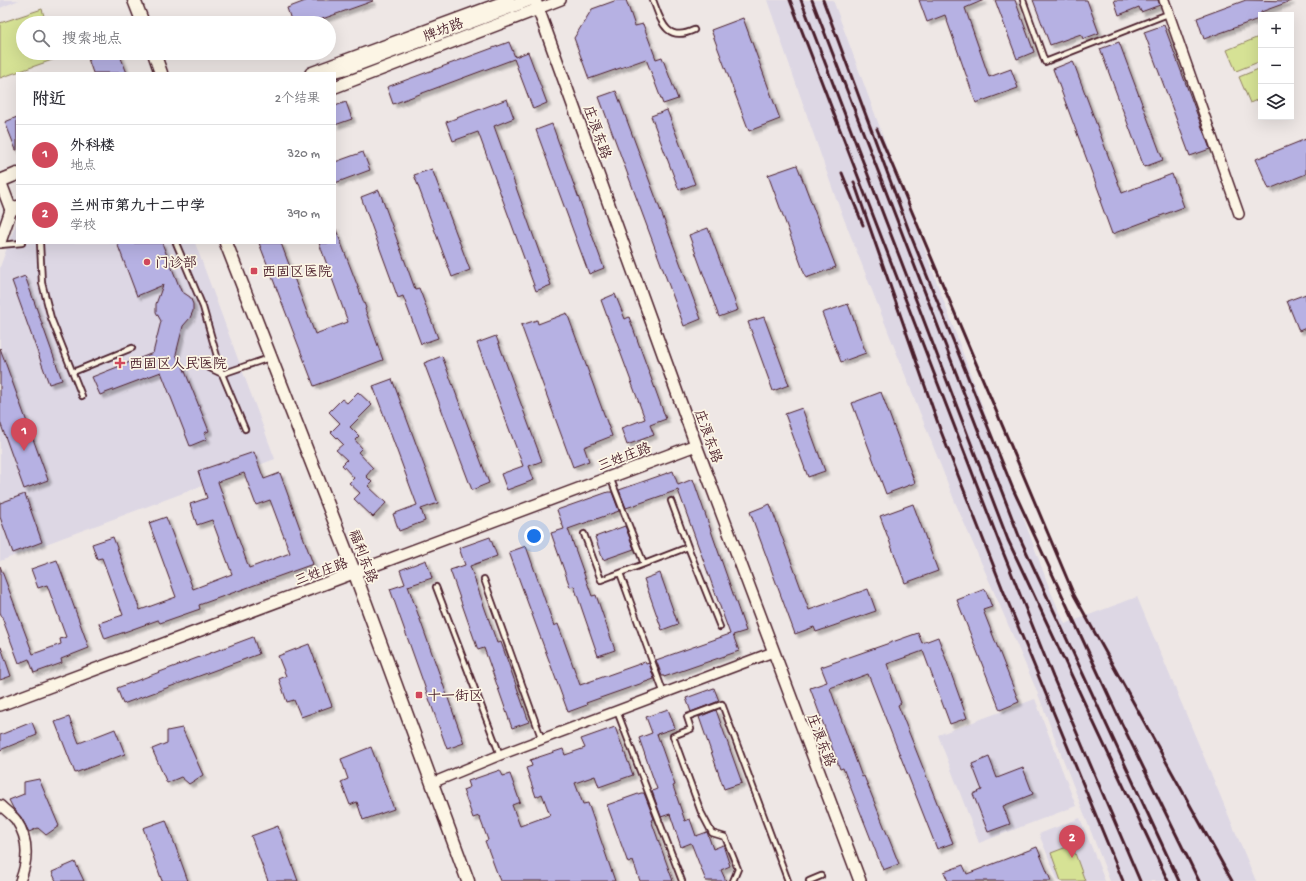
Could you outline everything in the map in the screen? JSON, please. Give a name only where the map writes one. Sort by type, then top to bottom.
[{"type":"main road","points":[[134,0],[140,16]]},
{"type":"main road","name":"牌坊路","points":[[331,72],[351,67],[528,0]]},
{"type":"main road","points":[[156,60],[161,72]]},
{"type":"main road","name":"牌坊路","points":[[336,76],[351,67]]},
{"type":"main road","points":[[0,181],[16,174]]},
{"type":"main road","name":"福利东路","points":[[226,244],[355,574],[468,881]]},
{"type":"street","name":"牌坊路","points":[[314,72],[509,0]]},
{"type":"street","name":"牌坊路","points":[[336,87],[536,4],[562,0]]},
{"type":"street","points":[[1164,0],[1239,214]]},
{"type":"street","name":"庄浪东路","points":[[536,4],[696,445],[860,881]]},
{"type":"street","points":[[0,181],[14,208],[0,242]]},
{"type":"street","name":"三姓庄路","points":[[0,705],[355,574],[696,445]]},
{"type":"street","points":[[432,783],[773,652]]},
{"type":"street","points":[[0,805],[16,820],[26,842],[26,865],[20,881]]},
{"type":"lane","points":[[653,0],[664,26],[672,33],[685,34],[694,30]]},
{"type":"lane","points":[[1023,0],[1045,62],[1168,14]]},
{"type":"lane","points":[[0,245],[16,244]]},
{"type":"lane","points":[[40,244],[42,283],[51,318],[82,396]]},
{"type":"lane","points":[[176,244],[204,307],[222,374],[245,429]]},
{"type":"lane","points":[[72,372],[132,348]]},
{"type":"lane","points":[[197,362],[222,374],[271,357]]},
{"type":"lane","points":[[610,477],[644,564]]},
{"type":"lane","points":[[671,502],[720,627]]},
{"type":"lane","points":[[584,534],[601,580],[688,547]]},
{"type":"lane","points":[[620,573],[664,694]]},
{"type":"lane","points":[[484,579],[542,740]]},
{"type":"lane","points":[[436,587],[500,756]]},
{"type":"lane","points":[[733,881],[738,869],[725,837],[712,833],[701,812],[673,736],[691,729],[687,717],[722,704],[788,881]]},
{"type":"lane","points":[[617,711],[682,881]]},
{"type":"lane","points":[[809,881],[821,876]]},
{"type":"shaded area","points":[[0,0],[19,0],[0,8]]},
{"type":"shaded area","points":[[767,0],[833,0],[1050,590],[1065,624],[1137,597],[1256,881],[1110,881],[1036,689],[955,502],[835,196]]},
{"type":"shaded area","name":"西固区人民医院","points":[[16,224],[16,244],[195,244],[275,459],[0,561],[0,267]]},
{"type":"shaded area","points":[[1035,699],[1076,806],[979,843],[938,735]]},
{"type":"shaded area","points":[[1080,818],[1105,881],[1058,881],[1039,834]]},
{"type":"green space","points":[[42,9],[44,16],[21,16]]},
{"type":"green space","points":[[16,18],[16,60],[52,60],[0,78],[0,23]]},
{"type":"green space","points":[[1258,37],[1258,62],[1236,71],[1227,50]]},
{"type":"green space","points":[[1258,69],[1258,99],[1250,103],[1239,77]]},
{"type":"green space","points":[[1072,845],[1085,881],[1061,881],[1051,853]]},
{"type":"building","points":[[308,0],[373,1],[331,16],[290,16],[287,8]]},
{"type":"building","points":[[617,0],[626,0],[635,26],[643,24],[656,59],[662,57],[678,99],[663,104],[646,59],[589,79],[574,38],[592,9]]},
{"type":"building","points":[[919,0],[984,0],[965,8],[989,77],[1011,69],[1018,88],[976,103],[945,15],[927,22]]},
{"type":"building","points":[[995,0],[1015,0],[1034,52],[1017,59]]},
{"type":"building","points":[[1033,0],[1087,0],[1099,33],[1083,39],[1081,34],[1050,45]]},
{"type":"building","points":[[1114,0],[1158,0],[1160,5],[1141,12],[1139,7],[1119,15]]},
{"type":"building","points":[[1246,0],[1291,1],[1258,12],[1258,19],[1204,39],[1197,18]]},
{"type":"building","points":[[743,18],[780,119],[749,131],[711,30]]},
{"type":"building","points":[[1164,25],[1210,149],[1190,156],[1144,32]]},
{"type":"building","points":[[509,42],[515,57],[528,52],[547,103],[533,109],[514,59],[393,104],[387,87]]},
{"type":"building","points":[[1119,42],[1163,160],[1144,167],[1100,49]]},
{"type":"building","points":[[88,60],[122,60],[127,72],[93,72]]},
{"type":"building","points":[[1073,61],[1122,193],[1172,174],[1184,207],[1112,234],[1100,201],[1102,200],[1053,69]]},
{"type":"building","points":[[616,91],[701,319],[684,326],[599,97]]},
{"type":"building","points":[[507,99],[514,118],[494,126],[551,285],[536,291],[478,132],[453,141],[446,122]]},
{"type":"building","points":[[346,102],[352,119],[336,125],[336,106]]},
{"type":"building","points":[[667,110],[695,184],[679,190],[651,116]]},
{"type":"building","points":[[16,117],[16,150],[5,122]]},
{"type":"building","points":[[552,124],[604,268],[589,274],[536,130]]},
{"type":"building","points":[[1306,139],[1306,174],[1269,189],[1256,159]]},
{"type":"building","points":[[363,152],[370,170],[336,183],[336,162]]},
{"type":"building","points":[[797,165],[836,267],[806,278],[768,175]]},
{"type":"building","points":[[432,169],[470,270],[452,277],[414,175]]},
{"type":"building","points":[[379,190],[415,289],[419,288],[438,338],[421,344],[403,296],[398,298],[361,197]]},
{"type":"building","points":[[708,228],[738,310],[719,317],[689,235]]},
{"type":"building","points":[[336,230],[366,308],[365,309],[383,360],[314,386],[259,244],[281,244],[315,334],[348,322],[319,244],[336,244]]},
{"type":"building","points":[[117,244],[162,244],[181,291],[190,297],[193,304],[193,311],[190,318],[183,326],[176,354],[180,364],[182,364],[209,431],[204,433],[207,439],[190,446],[161,372],[100,395],[92,377],[153,353],[161,321],[156,312],[156,304],[163,285],[137,296]]},
{"type":"building","points":[[25,276],[62,380],[49,384],[12,281]]},
{"type":"building","points":[[615,294],[625,319],[629,317],[666,419],[650,425],[654,435],[627,445],[621,428],[645,419],[601,300]]},
{"type":"building","points":[[1306,294],[1306,328],[1299,331],[1287,301]]},
{"type":"building","points":[[848,304],[866,353],[841,362],[822,313]]},
{"type":"building","points":[[567,313],[612,436],[584,447],[589,461],[573,467],[521,325],[537,320],[538,324]]},
{"type":"building","points":[[764,317],[789,385],[773,391],[748,322]]},
{"type":"building","points":[[496,336],[542,461],[529,466],[534,480],[507,490],[501,474],[523,466],[477,343]]},
{"type":"building","points":[[0,348],[48,480],[24,489],[0,422]]},
{"type":"building","points":[[442,356],[489,483],[472,490],[424,363]]},
{"type":"building","points":[[392,379],[438,503],[421,509],[425,521],[399,531],[393,514],[417,505],[373,386]]},
{"type":"building","points":[[358,392],[372,405],[350,427],[359,436],[355,440],[362,448],[358,452],[373,468],[366,476],[372,482],[368,486],[386,503],[373,517],[354,499],[360,493],[349,483],[354,478],[342,465],[347,460],[336,450],[343,444],[331,432],[340,423],[329,412],[342,399],[347,403]]},
{"type":"building","points":[[881,392],[915,483],[886,494],[852,403]]},
{"type":"building","points":[[802,408],[825,471],[808,477],[785,414]]},
{"type":"building","points":[[254,452],[264,479],[280,473],[313,564],[199,605],[200,609],[160,623],[158,620],[105,639],[99,623],[123,615],[102,558],[97,559],[92,544],[113,537],[140,610],[176,597],[149,523],[166,517],[193,589],[232,574],[212,520],[197,525],[190,504],[207,498],[198,471]],"holes":[[[244,473],[256,505],[270,500],[290,553],[249,568],[218,482]]]},
{"type":"building","points":[[673,471],[678,485],[693,479],[746,631],[733,635],[739,651],[664,677],[662,676],[656,660],[730,634],[678,490],[626,508],[619,490]]},
{"type":"building","points":[[608,492],[612,492],[619,511],[568,529],[592,596],[596,595],[615,650],[598,656],[574,586],[570,587],[551,533],[564,529],[557,510]]},
{"type":"building","points":[[25,494],[42,542],[13,553],[0,517],[0,503]]},
{"type":"building","points":[[770,504],[809,610],[868,589],[876,611],[816,632],[814,627],[795,634],[750,512]]},
{"type":"building","points":[[913,504],[938,571],[905,583],[880,516]]},
{"type":"building","points":[[625,526],[634,549],[603,560],[595,537]]},
{"type":"building","points":[[490,537],[497,556],[470,566],[497,643],[501,642],[529,722],[512,728],[484,648],[478,650],[450,570],[465,565],[459,548]]},
{"type":"building","points":[[526,546],[554,626],[558,624],[580,685],[645,662],[646,664],[649,663],[654,679],[586,703],[587,705],[568,712],[509,552]]},
{"type":"building","points":[[57,560],[89,648],[61,659],[62,663],[34,673],[29,659],[19,663],[0,612],[0,566],[33,654],[61,644],[60,639],[66,637],[47,585],[38,588],[31,569]]},
{"type":"building","points":[[426,560],[432,578],[408,586],[464,743],[447,749],[390,589],[405,584],[400,570]]},
{"type":"building","points":[[660,573],[678,624],[662,630],[644,579]]},
{"type":"building","points":[[985,589],[992,607],[983,610],[1019,702],[1000,710],[957,600]]},
{"type":"building","points":[[918,633],[922,643],[938,637],[967,718],[950,724],[923,651],[887,664],[901,703],[898,705],[953,843],[937,849],[868,674],[830,688],[862,777],[864,776],[899,864],[883,870],[843,768],[840,769],[810,688],[827,682],[821,667]]},
{"type":"building","points":[[253,637],[259,654],[123,704],[117,688]]},
{"type":"building","points":[[309,644],[332,706],[301,717],[294,700],[287,702],[279,679],[286,676],[278,656]]},
{"type":"building","points":[[0,647],[11,676],[0,680]]},
{"type":"building","points":[[714,688],[719,701],[691,712],[686,698]]},
{"type":"building","points":[[668,709],[675,728],[657,734],[675,785],[673,786],[685,821],[690,819],[696,836],[707,832],[713,849],[723,845],[730,866],[721,870],[726,881],[706,881],[691,843],[681,847],[670,814],[661,817],[652,791],[657,789],[639,738],[652,733],[646,717]]},
{"type":"building","points":[[716,710],[742,783],[724,789],[699,717]]},
{"type":"building","points":[[69,717],[79,743],[115,729],[125,754],[75,773],[55,722]]},
{"type":"building","points":[[32,722],[37,735],[0,750],[0,735]]},
{"type":"building","points":[[615,727],[633,775],[599,787],[595,776],[575,783],[583,804],[588,803],[615,881],[500,881],[485,841],[488,840],[479,816],[473,818],[463,790],[470,787],[468,781],[500,770],[503,776],[510,774],[520,802],[512,805],[520,826],[550,815],[542,794],[536,797],[526,768],[532,766],[530,760],[563,749],[565,755],[585,748],[581,739]]},
{"type":"building","points":[[182,728],[203,775],[189,784],[181,777],[167,783],[152,749],[167,743],[167,731]]},
{"type":"building","points":[[371,747],[394,809],[363,820],[357,802],[350,805],[341,782],[348,779],[341,759]]},
{"type":"building","points":[[989,757],[997,778],[1023,768],[1033,794],[1003,806],[1010,824],[988,832],[973,794],[982,790],[972,764]]},
{"type":"building","points":[[39,779],[59,826],[46,835],[38,828],[29,832],[9,800],[24,794],[24,782]]},
{"type":"building","points":[[644,793],[654,819],[651,820],[673,881],[640,881],[633,861],[628,863],[607,805]]},
{"type":"building","points":[[166,820],[188,881],[162,881],[143,828]]},
{"type":"building","points":[[278,826],[298,881],[268,881],[251,836]]},
{"type":"building","points":[[1037,847],[1051,881],[948,881],[944,872],[963,865],[967,874]]},
{"type":"building","points":[[75,862],[84,881],[56,881],[52,872]]},
{"type":"railway","points":[[790,0],[999,542],[1053,677],[1140,881]]},
{"type":"railway","points":[[801,0],[1008,540],[1168,881]]},
{"type":"railway","points":[[812,0],[1019,536],[1179,881]]},
{"type":"railway","points":[[823,0],[909,231],[1013,489],[1118,716],[1199,881]]},
{"type":"railway","points":[[877,129],[1074,595],[1232,881]]},
{"type":"railway","points":[[842,173],[863,225]]},
{"type":"railway","points":[[854,182],[940,429],[1003,590],[1123,881]]},
{"type":"place","name":"门诊部","points":[[147,262]]},
{"type":"place","name":"西固区医院","points":[[254,271]]},
{"type":"place","name":"西固区人民医院","points":[[120,363]]},
{"type":"place","name":"外科楼","points":[[24,451]]},
{"type":"place","name":"十一街区","points":[[419,695]]},
{"type":"place","name":"兰州市第九十二中学","points":[[1072,858]]}]
